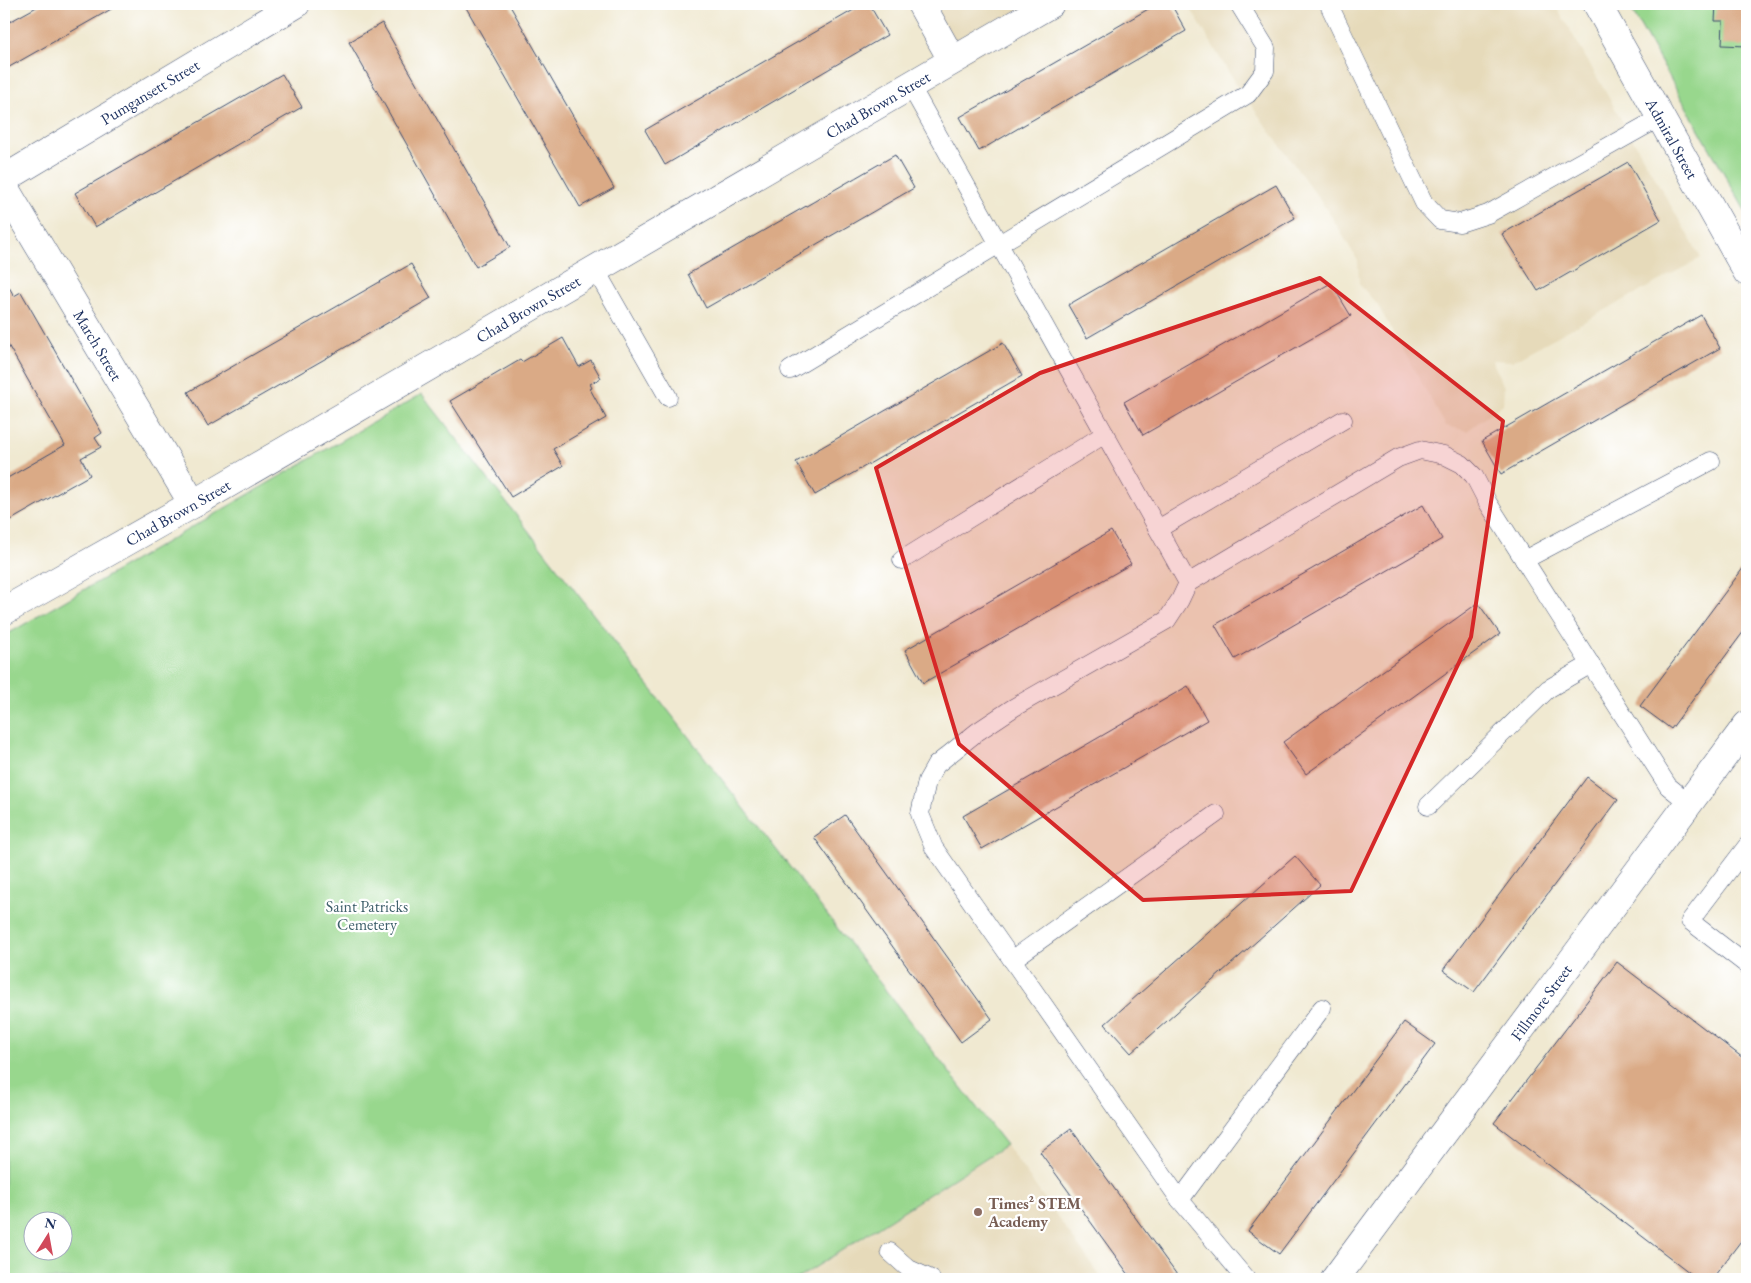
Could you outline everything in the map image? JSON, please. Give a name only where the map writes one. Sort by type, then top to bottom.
[{"type":"street","name":"Pumgansett Street","points":[[4,179],[296,4]]},
{"type":"street","points":[[920,4],[952,60]]},
{"type":"street","name":"Chad Brown Street","points":[[4,610],[193,504],[1050,4]]},
{"type":"street","name":"Admiral Street","points":[[1597,4],[1747,272]]},
{"type":"street","name":"March Street","points":[[4,187],[193,504]]},
{"type":"street","name":"Fillmore Street","points":[[1335,1279],[1747,725]]},
{"type":"lane","points":[[790,370],[1248,94],[1265,71],[1266,48],[1239,4]]},
{"type":"lane","points":[[1330,4],[1424,203],[1440,220],[1460,223],[1488,214],[1661,117]]},
{"type":"lane","points":[[910,84],[1188,583]]},
{"type":"lane","points":[[595,269],[668,397]]},
{"type":"lane","points":[[1158,528],[1343,420]]},
{"type":"lane","points":[[902,560],[1105,434]]},
{"type":"lane","points":[[1246,1279],[1180,1200],[934,848],[920,814],[927,781],[936,764],[977,732],[1014,708],[1167,620],[1178,604],[1188,583],[1398,458],[1420,450],[1444,455],[1462,464],[1474,476],[1488,503],[1668,786],[1689,803]]},
{"type":"lane","points":[[1524,560],[1711,461]]},
{"type":"lane","points":[[1428,806],[1548,689],[1591,664]]},
{"type":"lane","points":[[1012,960],[1216,814]]},
{"type":"lane","points":[[1747,846],[1690,921],[1747,965]]},
{"type":"lane","points":[[1180,1200],[1322,1008]]},
{"type":"lane","points":[[890,1252],[917,1274],[931,1279]]},
{"type":"highlighted area","points":[[1320,278],[1503,421],[1471,637],[1351,891],[1143,900],[959,744],[876,468],[1040,373]]},
{"type":"shaded area","points":[[913,4],[1067,4],[959,65]]},
{"type":"shaded area","points":[[1188,4],[1555,4],[1701,258],[1512,361],[1492,360],[1504,387],[1503,404],[1467,431],[1446,426],[1377,304],[1359,284],[1358,261],[1330,214],[1235,83]]},
{"type":"shaded area","name":"Times² STEM Academy","points":[[1006,1145],[1102,1279],[797,1279]]},
{"type":"green space","points":[[1628,4],[1747,4],[1747,214]]},
{"type":"green space","name":"Saint Patricks Cemetery","points":[[422,394],[1006,1145],[797,1279],[4,1279],[4,636]]},
{"type":"building","points":[[42,4],[120,4],[4,70],[4,25]]},
{"type":"building","points":[[464,4],[509,4],[614,188],[580,207]]},
{"type":"building","points":[[864,4],[869,4],[887,35],[665,165],[645,130]]},
{"type":"building","points":[[1157,4],[1171,4],[1186,31],[979,151],[960,117]]},
{"type":"building","points":[[1716,4],[1741,4],[1741,7],[1747,7],[1747,46],[1722,45],[1723,21],[1715,21]]},
{"type":"building","points":[[382,23],[510,247],[476,267],[349,42]]},
{"type":"building","points":[[282,74],[302,107],[95,227],[75,193]]},
{"type":"building","points":[[895,155],[914,188],[706,308],[688,274]]},
{"type":"building","points":[[1628,162],[1661,220],[1538,291],[1502,234]]},
{"type":"building","points":[[1276,185],[1295,218],[1087,338],[1068,305]]},
{"type":"building","points":[[411,264],[431,298],[208,426],[188,392]]},
{"type":"building","points":[[1331,283],[1351,316],[1143,435],[1124,402]]},
{"type":"building","points":[[9,287],[14,296],[21,292],[102,433],[95,438],[101,447],[81,458],[90,475],[4,524],[4,480],[65,445],[4,338],[4,290]]},
{"type":"building","points":[[1701,315],[1720,348],[1501,474],[1482,441]]},
{"type":"building","points":[[563,338],[579,367],[591,360],[601,378],[590,384],[592,388],[590,389],[606,418],[553,449],[563,466],[511,497],[450,401],[520,360],[522,362]]},
{"type":"building","points":[[1003,343],[1022,376],[815,495],[796,462]]},
{"type":"building","points":[[1423,505],[1442,539],[1235,659],[1215,625]]},
{"type":"building","points":[[1111,531],[1131,564],[923,683],[905,650]]},
{"type":"building","points":[[1747,563],[1747,627],[1671,729],[1640,706]]},
{"type":"building","points":[[1478,603],[1500,634],[1306,774],[1283,742]]},
{"type":"building","points":[[1188,686],[1207,720],[982,849],[963,816]]},
{"type":"building","points":[[1587,777],[1618,800],[1474,992],[1443,970]]},
{"type":"building","points":[[845,815],[992,1019],[961,1042],[814,837]]},
{"type":"building","points":[[1295,856],[1320,885],[1131,1053],[1105,1024]]},
{"type":"building","points":[[1617,962],[1747,1061],[1747,1233],[1712,1279],[1698,1279],[1494,1123]]},
{"type":"building","points":[[1404,1022],[1435,1044],[1279,1254],[1248,1231]]},
{"type":"building","points":[[1071,1129],[1180,1279],[1132,1279],[1040,1152]]},
{"type":"place","name":"Times² STEM Academy","points":[[978,1212]]}]
